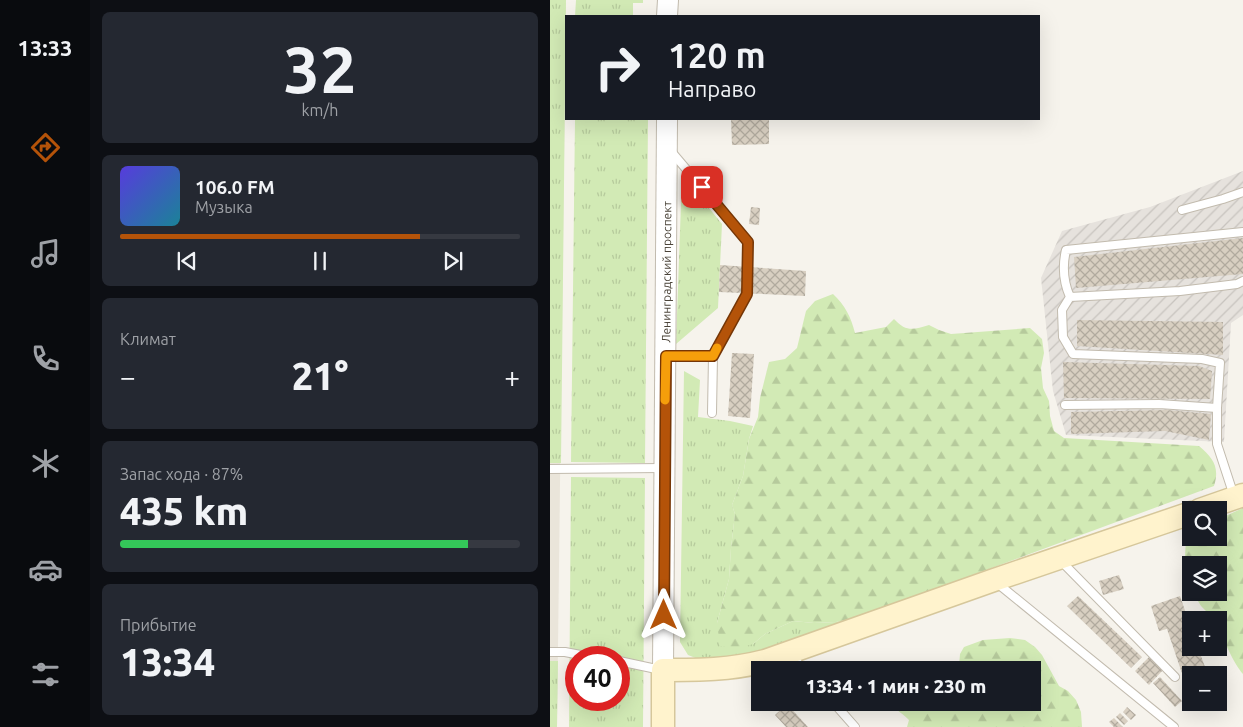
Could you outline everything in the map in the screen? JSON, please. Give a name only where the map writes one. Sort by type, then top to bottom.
[{"type":"main road","points":[[1227,501],[1239,497]]},
{"type":"main road","points":[[663,670],[712,670],[740,667],[788,653],[1182,516]]},
{"type":"main road","name":"Ленинградский проспект","points":[[663,670],[663,727]]},
{"type":"street","points":[[667,15],[668,0]]},
{"type":"street","name":"Ленинградский проспект","points":[[663,670],[667,120]]},
{"type":"lane","points":[[667,146],[748,242],[747,294],[713,356],[712,413]]},
{"type":"lane","points":[[1182,210],[1243,192]]},
{"type":"lane","points":[[1070,297],[1064,282],[1063,262],[1066,250],[1243,232]]},
{"type":"lane","points":[[1070,297],[1180,291],[1237,284],[1243,281]]},
{"type":"lane","points":[[1070,297],[1062,310],[1063,337],[1073,354],[1202,360],[1220,363],[1216,444],[1239,497]]},
{"type":"lane","points":[[666,356],[713,356]]},
{"type":"lane","points":[[1065,405],[1160,404],[1217,408]]},
{"type":"lane","points":[[550,469],[665,468]]},
{"type":"lane","points":[[1058,558],[1175,677]]},
{"type":"lane","points":[[994,580],[1174,727]]},
{"type":"lane","points":[[550,652],[565,652]]},
{"type":"lane","points":[[788,653],[796,661]]},
{"type":"lane","points":[[630,665],[653,670],[663,670]]},
{"type":"lane","points":[[841,711],[855,727]]},
{"type":"shaded area","points":[[550,0],[566,0],[557,727],[550,727]]},
{"type":"shaded area","points":[[1243,171],[1243,315],[1231,323],[1224,442],[1066,435],[1053,391],[1041,278],[1062,231],[1150,207]]},
{"type":"green space","points":[[550,0],[566,0],[561,463],[550,463]]},
{"type":"green space","points":[[576,0],[643,0],[643,3],[633,3],[633,15],[575,15]]},
{"type":"green space","points":[[575,120],[648,120],[645,463],[571,462]]},
{"type":"green space","points":[[682,175],[722,224],[718,308],[676,344]]},
{"type":"green space","points":[[833,294],[847,312],[855,333],[886,327],[894,319],[906,328],[914,329],[929,325],[951,334],[1030,328],[1042,339],[1044,353],[1041,368],[1043,388],[1049,401],[1054,431],[1064,438],[1199,446],[1208,455],[1216,468],[1214,486],[859,617],[836,622],[814,623],[793,621],[765,634],[753,644],[739,648],[720,646],[717,623],[729,579],[735,514],[732,505],[743,476],[749,439],[758,417],[760,398],[769,362],[785,359],[797,348],[806,311],[815,301]]},
{"type":"green space","points":[[684,371],[700,380],[698,417],[753,426],[743,476],[732,505],[735,514],[729,579],[717,623],[753,644],[765,634],[793,621],[814,623],[836,622],[859,617],[742,657],[698,659],[688,655],[680,642]]},
{"type":"green space","points":[[571,477],[645,478],[643,727],[569,727],[569,711],[630,711],[630,646],[570,646]]},
{"type":"green space","points":[[1243,508],[1243,674],[1235,663],[1227,646],[1227,611],[1206,611],[1198,601],[1227,601],[1227,556],[1185,556],[1186,546],[1227,546],[1227,515]]},
{"type":"green space","points":[[1010,638],[1025,640],[1035,647],[1042,655],[1059,686],[1068,691],[1076,700],[1081,712],[1082,727],[907,727],[909,720],[899,711],[1041,711],[1041,661],[959,661],[960,654],[964,647],[983,640]]},
{"type":"green space","points":[[550,661],[558,661],[557,727],[550,727]]},
{"type":"building","points":[[731,120],[769,120],[769,144],[732,145]]},
{"type":"building","points":[[751,207],[760,208],[759,225],[749,224]]},
{"type":"building","points":[[1243,238],[1243,274],[1076,288],[1074,257]]},
{"type":"building","points":[[720,265],[806,271],[805,296],[719,292]]},
{"type":"building","points":[[1077,320],[1223,322],[1223,355],[1077,346]]},
{"type":"building","points":[[732,353],[754,354],[750,418],[728,416]]},
{"type":"building","points":[[1063,362],[1199,366],[1212,371],[1210,399],[1064,398]]},
{"type":"building","points":[[1167,410],[1211,414],[1209,440],[1165,431],[1071,434],[1071,412]]},
{"type":"building","points":[[1119,575],[1124,589],[1103,595],[1099,581]]},
{"type":"building","points":[[1078,596],[1142,657],[1131,668],[1067,606]]},
{"type":"building","points":[[1180,596],[1185,611],[1182,611],[1182,656],[1201,656],[1205,666],[1182,666],[1182,673],[1167,629],[1159,631],[1151,606]]},
{"type":"building","points":[[1149,657],[1163,670],[1149,685],[1135,671]]},
{"type":"building","points":[[1160,677],[1182,701],[1175,707],[1153,683]]},
{"type":"building","points":[[1127,707],[1136,715],[1131,720],[1123,712]]},
{"type":"building","points":[[779,711],[793,711],[808,727],[786,727],[775,715]]},
{"type":"building","points":[[1120,713],[1128,721],[1124,725],[1116,717]]},
{"type":"building","points":[[1114,718],[1123,727],[1114,727],[1109,722]]},
{"type":"slow traffic","points":[[665,400],[666,356],[713,356],[717,348]]},
{"type":"route","points":[[664,615],[666,356],[713,356],[747,294],[748,242],[702,187]]}]
